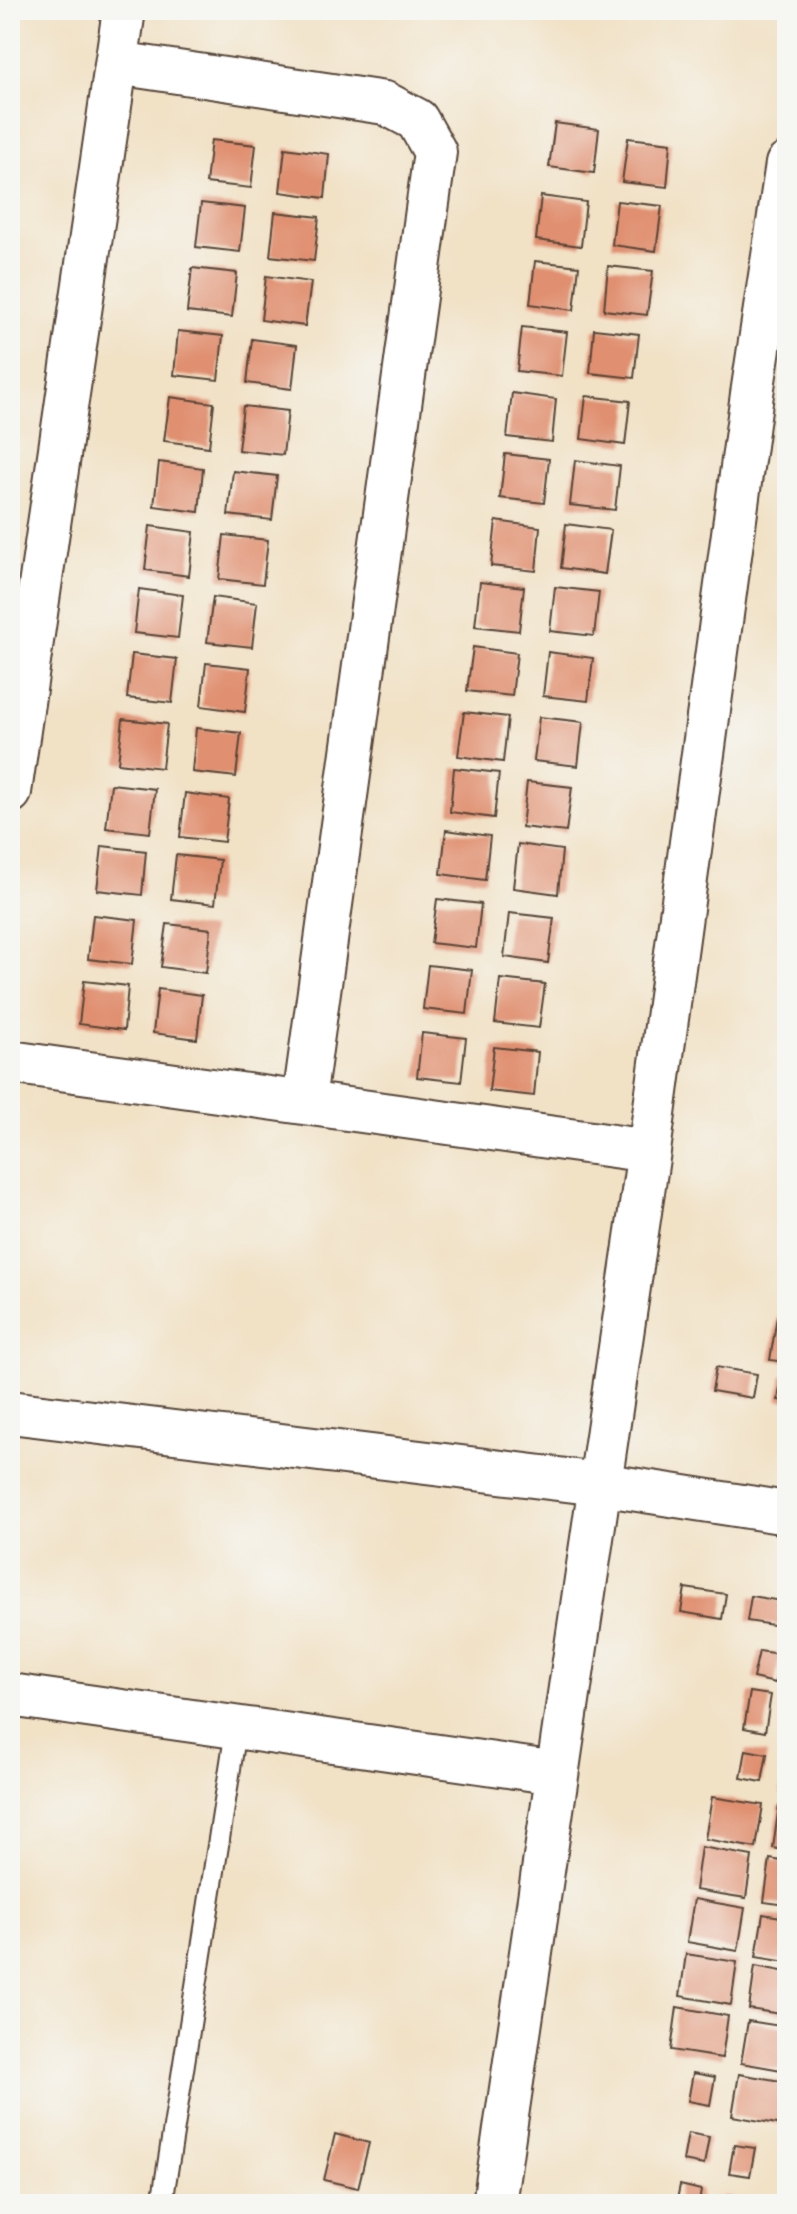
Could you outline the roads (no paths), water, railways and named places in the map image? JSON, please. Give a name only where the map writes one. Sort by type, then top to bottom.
[{"type":"street","points":[[10,792],[124,10]]},
{"type":"street","points":[[117,63],[385,103],[417,120],[435,152],[304,1100]]},
{"type":"street","points":[[494,2204],[777,293],[787,164]]},
{"type":"street","points":[[10,1062],[304,1100],[649,1151]]},
{"type":"street","points":[[10,1412],[599,1484],[787,1513]]},
{"type":"street","points":[[10,1695],[236,1730],[557,1773]]},
{"type":"lane","points":[[162,2204],[236,1730]]}]
